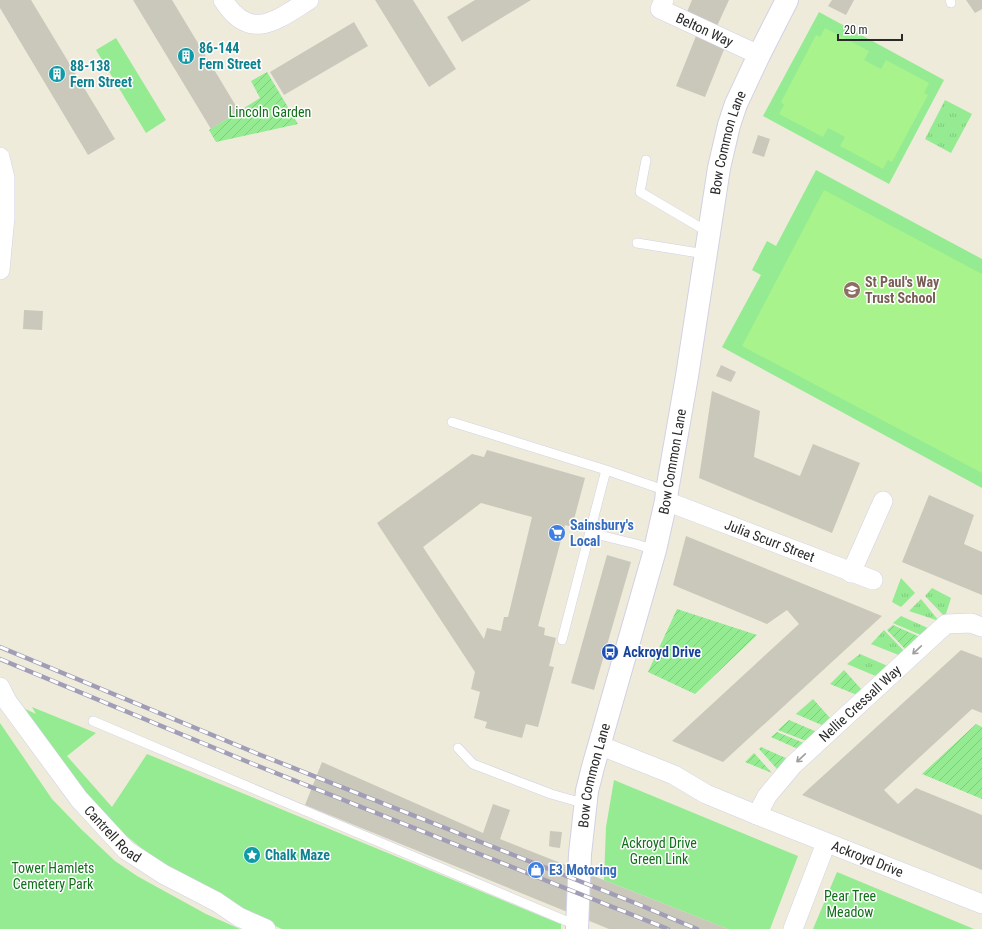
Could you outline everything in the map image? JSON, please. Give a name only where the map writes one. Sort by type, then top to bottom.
[{"type":"street","points":[[223,0],[230,11],[241,20],[250,24],[275,21],[310,0]]},
{"type":"street","name":"Belton Way","points":[[664,0],[660,9],[759,55]]},
{"type":"street","name":"Bow Common Lane","points":[[580,928],[580,854],[587,791],[656,550],[667,496],[687,376],[719,168],[729,125],[736,104],[787,0]]},
{"type":"street","points":[[0,156],[5,178],[5,217],[0,270]]},
{"type":"street","name":"Julia Scurr Street","points":[[667,496],[851,573],[873,580]]},
{"type":"street","points":[[851,573],[883,501]]},
{"type":"street","name":"Nellie Cressall Way","points":[[757,815],[767,796],[793,765],[946,624],[971,623],[982,627]]},
{"type":"street","name":"Cantrell Road","points":[[1,689],[7,702],[79,799],[126,850],[163,874],[239,916],[266,929]]},
{"type":"street","name":"Ackroyd Drive","points":[[599,745],[674,776],[706,794],[982,904]]},
{"type":"street","points":[[792,929],[826,843]]},
{"type":"lane","points":[[646,160],[640,192],[708,232]]},
{"type":"lane","points":[[638,243],[705,254]]},
{"type":"lane","points":[[452,422],[606,470],[667,496]]},
{"type":"lane","points":[[562,640],[591,533],[606,470]]},
{"type":"lane","points":[[591,533],[656,550]]},
{"type":"lane","points":[[93,721],[580,928]]},
{"type":"lane","points":[[458,748],[473,764],[551,794],[586,804]]},
{"type":"green space","points":[[819,12],[944,80],[889,184],[763,116]]},
{"type":"green space","points":[[825,28],[869,51],[864,60],[881,69],[886,60],[929,83],[924,93],[928,95],[892,162],[888,160],[883,169],[840,146],[845,137],[828,128],[823,137],[779,114],[784,105],[781,102],[816,35],[820,37]]},
{"type":"green space","points":[[116,38],[166,120],[146,133],[96,50]]},
{"type":"green space","name":"Lincoln Garden","points":[[267,72],[298,124],[216,142],[209,130],[260,98],[251,81]]},
{"type":"green space","points":[[945,100],[972,114],[951,153],[925,139]]},
{"type":"green space","points":[[816,170],[982,259],[982,488],[722,347],[761,275],[752,270],[767,241],[776,246]]},
{"type":"green space","points":[[824,190],[982,274],[982,473],[742,346]]},
{"type":"green space","points":[[901,578],[915,593],[901,607],[892,602]]},
{"type":"green space","points":[[932,588],[951,598],[945,617],[925,596]]},
{"type":"green space","points":[[921,599],[939,621],[909,611]]},
{"type":"green space","points":[[677,609],[757,635],[695,694],[648,672]]},
{"type":"green space","points":[[901,616],[930,629],[923,636],[893,623]]},
{"type":"green space","points":[[893,625],[920,637],[906,650],[887,630]]},
{"type":"green space","points":[[884,630],[905,652],[901,656],[871,644]]},
{"type":"green space","points":[[860,654],[890,667],[878,677],[847,664]]},
{"type":"green space","points":[[844,670],[862,690],[857,695],[830,684]]},
{"type":"green space","points":[[813,699],[831,719],[824,726],[796,714]]},
{"type":"green space","points":[[15,704],[36,714],[32,707],[96,733],[67,756],[112,807],[147,754],[561,924],[561,929],[282,929],[242,911],[170,871],[104,818]]},
{"type":"green space","points":[[789,720],[817,732],[806,741],[778,730]]},
{"type":"green space","name":"Tower Hamlets Cemetery Park","points":[[0,723],[52,799],[115,861],[137,876],[206,914],[240,929],[0,929]]},
{"type":"green space","points":[[976,724],[982,727],[982,799],[922,774]]},
{"type":"green space","points":[[777,732],[804,743],[798,749],[771,737]]},
{"type":"green space","points":[[761,747],[788,759],[777,769],[759,749]]},
{"type":"green space","points":[[754,753],[772,773],[745,762]]},
{"type":"green space","name":"Ackroyd Drive Green Link","points":[[614,780],[798,856],[770,929],[728,929],[604,880],[606,827]]},
{"type":"green space","name":"Pear Tree Meadow","points":[[837,872],[974,929],[813,929]]},
{"type":"building","name":"88-138 Fern Street","points":[[0,0],[31,0],[115,139],[88,155],[0,8]]},
{"type":"building","name":"86-144 Fern Street","points":[[133,0],[172,0],[239,111],[211,129]]},
{"type":"building","points":[[375,0],[413,0],[456,69],[429,87]]},
{"type":"building","points":[[475,0],[531,0],[462,42],[447,17]]},
{"type":"building","points":[[692,0],[729,0],[717,26],[687,12]]},
{"type":"building","points":[[832,0],[854,0],[846,15],[828,6]]},
{"type":"building","points":[[966,0],[982,0],[982,9],[975,13]]},
{"type":"building","points":[[354,22],[368,46],[284,95],[270,72]]},
{"type":"building","points":[[696,36],[725,47],[705,97],[676,86]]},
{"type":"building","points":[[758,135],[770,139],[764,157],[752,153]]},
{"type":"building","points":[[24,310],[43,311],[42,330],[23,329]]},
{"type":"building","points":[[721,365],[736,372],[731,382],[716,376]]},
{"type":"building","points":[[712,391],[760,411],[754,457],[800,476],[813,444],[860,463],[832,533],[699,478]]},
{"type":"building","points":[[487,450],[585,478],[572,527],[565,525],[538,626],[545,628],[544,635],[556,638],[549,666],[554,667],[538,727],[526,724],[522,738],[485,728],[487,722],[474,718],[480,692],[471,689],[475,672],[377,523],[472,454],[484,457]],"holes":[[[481,503],[532,517],[508,617],[504,617],[501,631],[487,628],[484,639],[423,547]]]},
{"type":"building","points":[[929,495],[974,515],[964,544],[982,552],[982,595],[902,562]]},
{"type":"building","points":[[686,536],[882,616],[723,762],[672,741],[799,624],[787,610],[767,624],[673,585]]},
{"type":"building","points":[[607,555],[631,562],[594,690],[571,683]]},
{"type":"building","points":[[961,650],[982,658],[982,713],[972,709],[884,790],[898,804],[916,788],[982,815],[982,870],[802,795]]},
{"type":"building","points":[[322,762],[483,833],[493,804],[510,810],[500,839],[728,929],[609,929],[305,805]]},
{"type":"building","points":[[550,831],[562,832],[560,848],[549,846]]},
{"type":"railway","points":[[0,647],[258,754],[697,929]]},
{"type":"railway","points":[[0,659],[253,764],[668,929]]},
{"type":"place","name":"86-144 Fern Street","points":[[186,56]]},
{"type":"place","name":"88-138 Fern Street","points":[[57,74]]},
{"type":"place","name":"St Paul's Way Trust School","points":[[852,290]]},
{"type":"place","name":"Sainsbury's Local","points":[[557,533]]},
{"type":"place","name":"Ackroyd Drive","points":[[610,652]]},
{"type":"place","name":"Chalk Maze","points":[[252,855]]},
{"type":"place","name":"E3 Motoring","points":[[536,870]]}]
